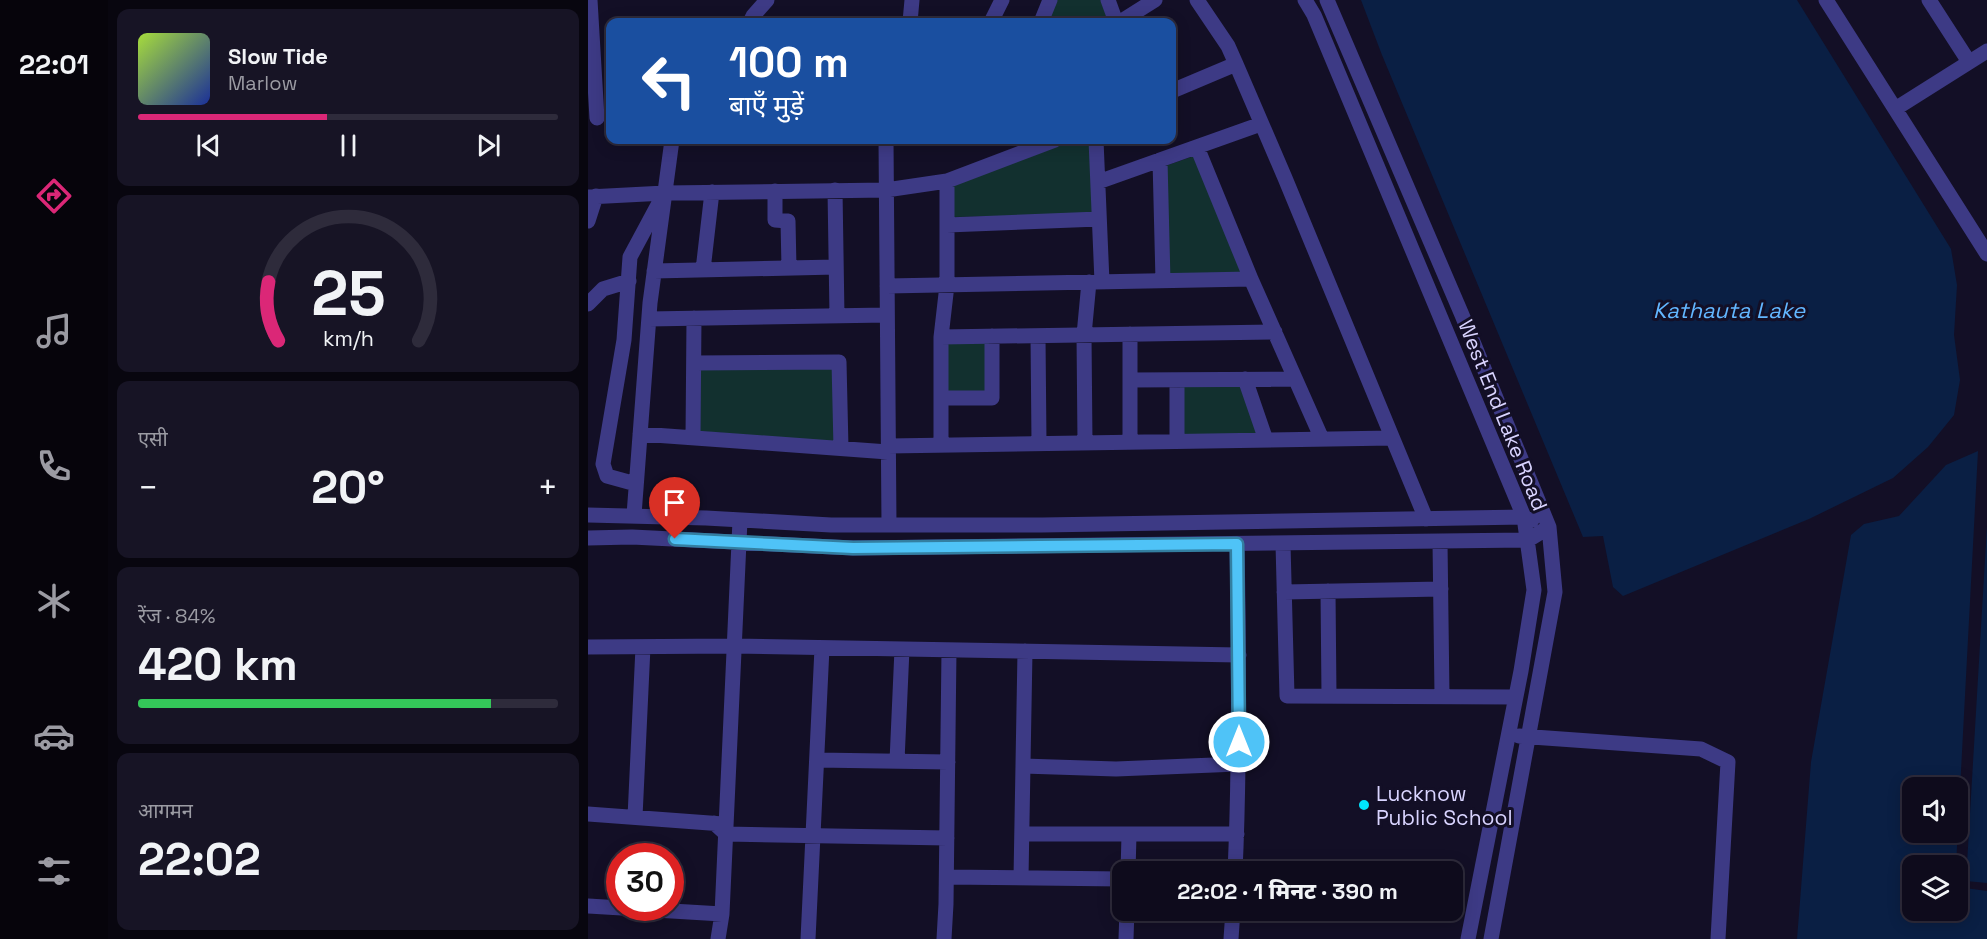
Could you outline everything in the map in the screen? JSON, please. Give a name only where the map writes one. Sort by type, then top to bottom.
[{"type":"street","points":[[590,0],[590,31],[598,118]]},
{"type":"street","points":[[752,18],[767,0]]},
{"type":"street","points":[[993,18],[1002,0]]},
{"type":"street","points":[[1043,18],[1050,0]]},
{"type":"street","points":[[1108,0],[1116,18]]},
{"type":"street","points":[[1125,18],[1155,0]]},
{"type":"street","points":[[1197,0],[1228,46],[1236,64],[1426,519]]},
{"type":"street","name":"West End Lake Road","points":[[1305,0],[1314,15],[1524,517],[1528,540],[1534,590],[1516,697],[1468,939]]},
{"type":"street","name":"West End Lake Road","points":[[1327,0],[1462,315],[1549,527],[1555,592],[1491,939]]},
{"type":"street","points":[[1826,0],[1987,254]]},
{"type":"street","points":[[1929,0],[1969,62]]},
{"type":"street","points":[[908,1],[910,18]]},
{"type":"street","points":[[1895,109],[1987,51]]},
{"type":"street","points":[[1176,89],[1236,64]]},
{"type":"street","points":[[1098,182],[1262,124]]},
{"type":"street","points":[[634,515],[648,319],[671,144]]},
{"type":"street","points":[[886,144],[888,525]]},
{"type":"street","points":[[588,221],[592,197],[664,193],[886,190],[947,182],[1046,144]]},
{"type":"street","points":[[1085,442],[1084,335],[1095,282],[1099,219],[1096,144]]},
{"type":"street","points":[[1197,147],[1251,279],[1322,439]]},
{"type":"street","points":[[1160,160],[1163,281]]},
{"type":"street","points":[[941,445],[941,337],[947,285],[947,182]]},
{"type":"street","points":[[835,190],[837,316]]},
{"type":"street","points":[[776,191],[775,220],[789,221],[789,268]]},
{"type":"street","points":[[703,270],[712,192]]},
{"type":"street","points":[[636,484],[607,476],[603,464],[624,340],[630,257],[664,193]]},
{"type":"street","points":[[947,225],[1099,219]]},
{"type":"street","points":[[654,271],[836,267]]},
{"type":"street","points":[[887,286],[1251,279]]},
{"type":"street","points":[[588,304],[603,289],[629,281]]},
{"type":"street","points":[[648,319],[887,315]]},
{"type":"street","points":[[693,438],[694,318]]},
{"type":"street","points":[[941,337],[1275,332]]},
{"type":"street","points":[[1130,334],[1130,442]]},
{"type":"street","points":[[941,398],[992,398],[992,336]]},
{"type":"street","points":[[1038,336],[1039,443]]},
{"type":"street","points":[[694,363],[839,362],[841,448]]},
{"type":"street","points":[[1245,379],[1266,440]]},
{"type":"street","points":[[1130,380],[1295,379]]},
{"type":"street","points":[[1177,380],[1177,441]]},
{"type":"street","points":[[640,434],[841,448],[888,449],[941,445],[1392,438]]},
{"type":"street","points":[[588,515],[634,515],[831,525],[1042,525],[1524,517],[1549,527]]},
{"type":"street","points":[[718,939],[722,915],[722,827],[740,520]]},
{"type":"street","points":[[588,538],[632,537],[853,548],[1283,544],[1528,540],[1549,527]]},
{"type":"street","points":[[1440,542],[1442,696]]},
{"type":"street","points":[[1236,861],[1239,655],[1237,544]]},
{"type":"street","points":[[1283,544],[1287,696],[1516,697]]},
{"type":"street","points":[[1284,592],[1441,589]]},
{"type":"street","points":[[1328,591],[1329,696]]},
{"type":"street","points":[[588,647],[734,646],[1239,655]]},
{"type":"street","points":[[635,817],[643,647]]},
{"type":"street","points":[[808,939],[822,648]]},
{"type":"street","points":[[897,761],[902,649]]},
{"type":"street","points":[[944,939],[947,878],[949,650]]},
{"type":"street","points":[[1021,878],[1025,651]]},
{"type":"street","points":[[1509,734],[1528,738],[1701,748],[1728,762],[1718,939]]},
{"type":"street","points":[[817,760],[948,762]]},
{"type":"street","points":[[1023,766],[1116,769],[1238,764]]},
{"type":"street","points":[[588,814],[813,836],[947,838]]},
{"type":"street","points":[[1023,834],[1237,834]]},
{"type":"street","points":[[1128,861],[1129,835]]},
{"type":"street","points":[[947,878],[1112,879]]},
{"type":"street","points":[[588,906],[722,915]]},
{"type":"street","points":[[1126,939],[1127,921]]},
{"type":"street","points":[[1232,939],[1233,921]]},
{"type":"green space","points":[[1057,0],[1101,0],[1107,18],[1049,18]]},
{"type":"green space","points":[[1061,144],[1090,144],[1093,215],[952,217],[953,185]]},
{"type":"green space","points":[[1194,156],[1243,273],[1169,276],[1165,166]]},
{"type":"green space","points":[[944,342],[989,342],[988,395],[944,395]]},
{"type":"green space","points":[[834,367],[836,442],[698,431],[699,370]]},
{"type":"green space","points":[[1241,382],[1261,435],[1181,437],[1180,383]]},
{"type":"water","name":"Kathauta Lake","points":[[1361,0],[1797,0],[1951,249],[1957,285],[1954,335],[1960,380],[1954,415],[1928,447],[1893,478],[1809,519],[1623,596],[1613,587],[1603,536],[1583,537]]},
{"type":"water","points":[[1978,451],[1961,777],[1902,777],[1902,843],[1957,843],[1957,855],[1902,855],[1902,921],[1968,921],[1968,888],[1987,891],[1987,939],[1797,939],[1811,762],[1851,535],[1864,524],[1899,516],[1946,465]]},
{"type":"water","points":[[1987,526],[1987,883],[1968,881],[1968,855]]},
{"type":"place","name":"Lucknow Public School","points":[[1364,805]]},
{"type":"route","points":[[675,539],[853,548],[1237,544],[1239,742]]}]
